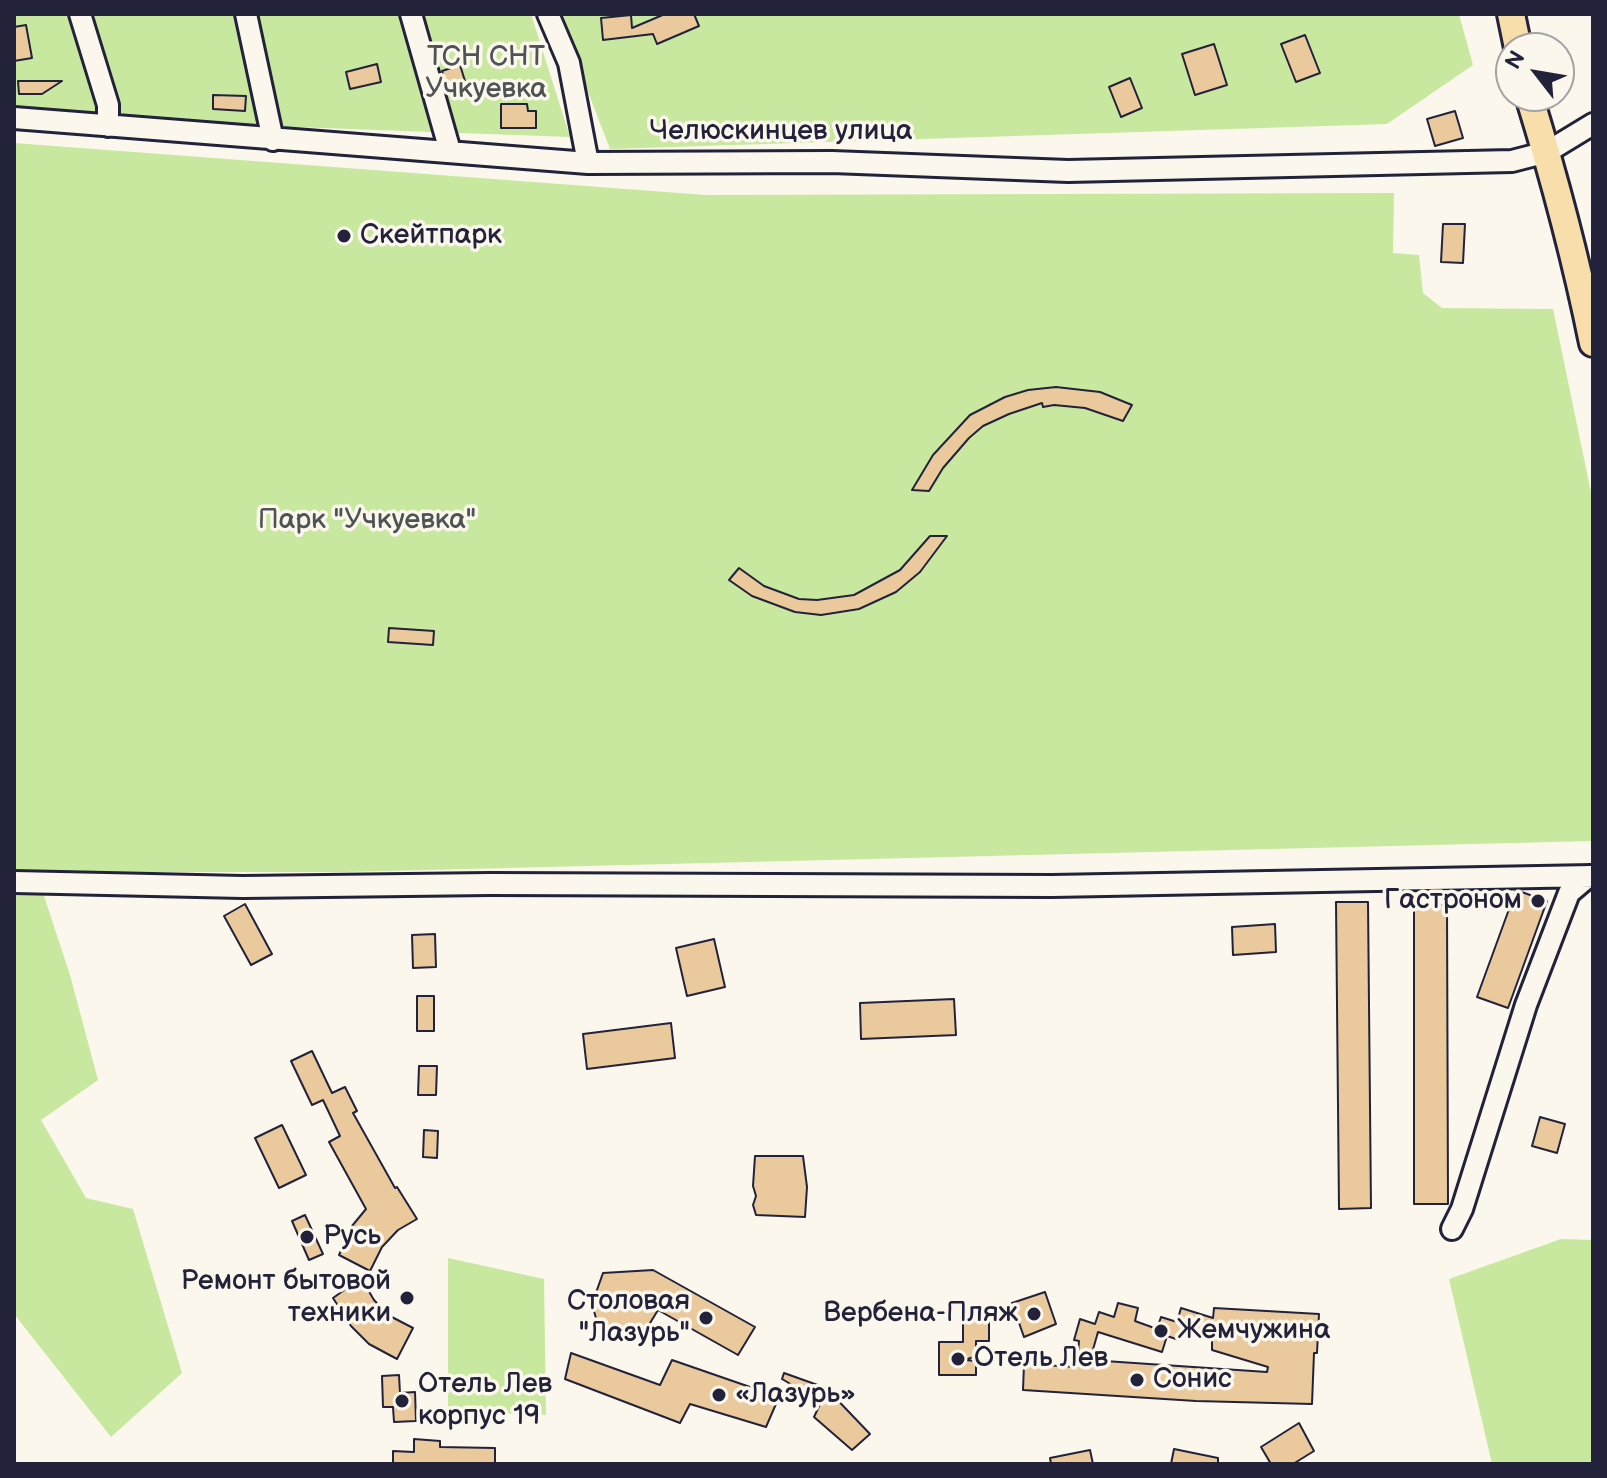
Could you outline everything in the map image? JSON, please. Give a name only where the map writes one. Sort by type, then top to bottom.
[{"type":"main road","points":[[1534,112],[1579,277],[1593,343]]},
{"type":"street","points":[[80,14],[108,105],[108,126]]},
{"type":"street","points":[[246,14],[273,140]]},
{"type":"street","points":[[411,14],[450,151]]},
{"type":"street","points":[[548,14],[569,63],[588,163]]},
{"type":"street","name":"Челюскинцев улица","points":[[14,118],[588,163],[832,162],[1068,171],[1512,161],[1547,152],[1593,124]]},
{"type":"street","points":[[14,882],[243,887],[490,884],[1052,886],[1591,876]]},
{"type":"street","points":[[1452,1229],[1462,1209],[1526,1005],[1569,893],[1591,876]]},
{"type":"green space","name":"ТСН СНТ Учкуевка","points":[[14,14],[531,14],[570,137],[295,127],[14,111]]},
{"type":"green space","points":[[558,14],[1459,14],[1473,65],[1387,124],[610,149]]},
{"type":"green space","name":"Парк \"Учкуевка\"","points":[[14,143],[706,195],[1394,193],[1393,253],[1419,255],[1423,293],[1442,308],[1553,309],[1593,502],[1593,841],[346,872],[135,872],[44,896],[70,975],[98,1080],[41,1120],[86,1198],[133,1209],[182,1373],[111,1437],[14,1314]]},
{"type":"green space","points":[[1561,1239],[1593,1240],[1593,1464],[1492,1464],[1449,1279]]},
{"type":"green space","points":[[448,1258],[544,1279],[546,1415],[448,1411]]},
{"type":"building","points":[[665,14],[694,14],[699,26],[657,44],[653,34],[603,40],[601,18],[631,15],[632,28]]},
{"type":"building","points":[[26,25],[32,58],[14,61],[14,27]]},
{"type":"building","points":[[1305,35],[1320,73],[1296,82],[1281,44]]},
{"type":"building","points":[[1214,44],[1227,85],[1195,95],[1182,54]]},
{"type":"building","points":[[377,64],[381,82],[350,89],[346,72]]},
{"type":"building","points":[[460,65],[465,81],[447,87],[442,71]]},
{"type":"building","points":[[1130,78],[1142,108],[1121,117],[1109,87]]},
{"type":"building","points":[[18,81],[62,81],[42,94],[19,94]]},
{"type":"building","points":[[213,95],[246,96],[245,111],[213,109]]},
{"type":"building","points":[[501,104],[527,104],[528,111],[536,111],[536,128],[501,128]]},
{"type":"building","points":[[1455,111],[1463,138],[1435,146],[1427,119]]},
{"type":"building","points":[[1443,224],[1465,224],[1463,263],[1441,262]]},
{"type":"building","points":[[1056,387],[1100,392],[1132,405],[1123,421],[1085,408],[1043,407],[1042,403],[1009,414],[983,426],[969,438],[943,468],[929,491],[912,490],[933,455],[970,415],[1005,397],[1028,390]]},
{"type":"building","points":[[930,536],[947,536],[920,572],[896,592],[859,609],[821,615],[795,612],[752,596],[729,580],[739,568],[764,586],[799,599],[854,595],[900,570]]},
{"type":"building","points":[[389,628],[434,631],[433,645],[388,642]]},
{"type":"building","points":[[1516,890],[1547,901],[1508,1008],[1477,997]]},
{"type":"building","points":[[1336,902],[1368,902],[1371,1208],[1339,1209]]},
{"type":"building","points":[[245,904],[272,954],[251,965],[224,916]]},
{"type":"building","points":[[1414,905],[1447,905],[1448,1204],[1414,1204]]},
{"type":"building","points":[[1275,924],[1276,952],[1233,955],[1232,927]]},
{"type":"building","points":[[435,934],[436,967],[413,968],[412,935]]},
{"type":"building","points":[[714,939],[725,987],[687,996],[676,948]]},
{"type":"building","points":[[417,996],[434,996],[434,1031],[417,1031]]},
{"type":"building","points":[[954,999],[956,1035],[861,1039],[860,1003]]},
{"type":"building","points":[[671,1023],[675,1058],[587,1069],[583,1034]]},
{"type":"building","points":[[312,1051],[332,1093],[345,1087],[357,1111],[353,1113],[395,1188],[417,1219],[398,1230],[382,1247],[370,1271],[339,1255],[352,1226],[366,1209],[329,1142],[340,1136],[323,1100],[312,1105],[291,1061]]},
{"type":"building","points":[[419,1066],[437,1066],[436,1095],[418,1095]]},
{"type":"building","points":[[1540,1117],[1565,1124],[1557,1153],[1532,1146]]},
{"type":"building","points":[[282,1125],[306,1175],[279,1188],[255,1138]]},
{"type":"building","points":[[424,1130],[438,1131],[437,1158],[423,1157]]},
{"type":"building","points":[[755,1156],[803,1156],[807,1187],[805,1217],[756,1215],[753,1205],[756,1196],[753,1186]]},
{"type":"building","name":"Русь","points":[[305,1215],[323,1254],[309,1260],[292,1221]]},
{"type":"building","name":"Столовая \"Лазурь\"","points":[[653,1270],[755,1327],[738,1355],[658,1310],[647,1328],[626,1342],[599,1329],[592,1304],[603,1273]]},
{"type":"building","points":[[361,1278],[374,1300],[388,1315],[413,1328],[397,1359],[369,1344],[351,1326],[333,1298]]},
{"type":"building","name":"Вербена-Пляж","points":[[1045,1292],[1056,1324],[1024,1337],[1012,1303]]},
{"type":"building","points":[[1118,1303],[1138,1308],[1135,1321],[1157,1329],[1161,1317],[1177,1322],[1181,1308],[1213,1318],[1214,1308],[1319,1314],[1312,1404],[1196,1401],[1023,1390],[1024,1364],[1077,1367],[1079,1341],[1074,1340],[1080,1319],[1095,1324],[1099,1312],[1114,1317]],"holes":[[[1182,1328],[1212,1337],[1212,1350],[1268,1367],[1267,1372],[1090,1360],[1098,1332],[1162,1352],[1167,1336],[1179,1340]]]},
{"type":"building","name":"Отель Лев","points":[[963,1313],[989,1313],[989,1341],[976,1341],[976,1356],[965,1360],[976,1361],[976,1375],[939,1375],[939,1342],[963,1342]]},
{"type":"building","name":"«Лазурь»","points":[[571,1353],[660,1385],[672,1360],[779,1397],[766,1427],[690,1404],[680,1423],[565,1379]]},
{"type":"building","points":[[784,1373],[826,1388],[870,1434],[852,1450],[814,1417],[821,1402],[782,1379]]},
{"type":"building","points":[[399,1375],[400,1393],[415,1392],[416,1421],[394,1422],[393,1407],[383,1407],[382,1376]]},
{"type":"building","points":[[1299,1423],[1314,1451],[1293,1464],[1271,1464],[1261,1447]]},
{"type":"building","points":[[414,1439],[440,1441],[440,1447],[495,1448],[495,1464],[393,1464],[393,1451],[414,1452]]},
{"type":"building","points":[[1174,1449],[1218,1458],[1218,1464],[1171,1464]]},
{"type":"building","points":[[1090,1450],[1093,1464],[1051,1464],[1050,1458]]},
{"type":"place","name":"Скейтпарк","points":[[344,236]]},
{"type":"place","name":"Гастроном","points":[[1538,901]]},
{"type":"place","name":"Русь","points":[[307,1237]]},
{"type":"place","name":"Ремонт бытовой техники","points":[[407,1298]]},
{"type":"place","name":"Вербена-Пляж","points":[[1034,1314]]},
{"type":"place","name":"Столовая \"Лазурь\"","points":[[706,1318]]},
{"type":"place","name":"Жемчужина","points":[[1161,1331]]},
{"type":"place","name":"Отель Лев","points":[[958,1359]]},
{"type":"place","name":"Сонис","points":[[1137,1380]]},
{"type":"place","name":"«Лазурь»","points":[[719,1395]]},
{"type":"place","name":"Отель Лев корпус 19","points":[[402,1401]]}]
